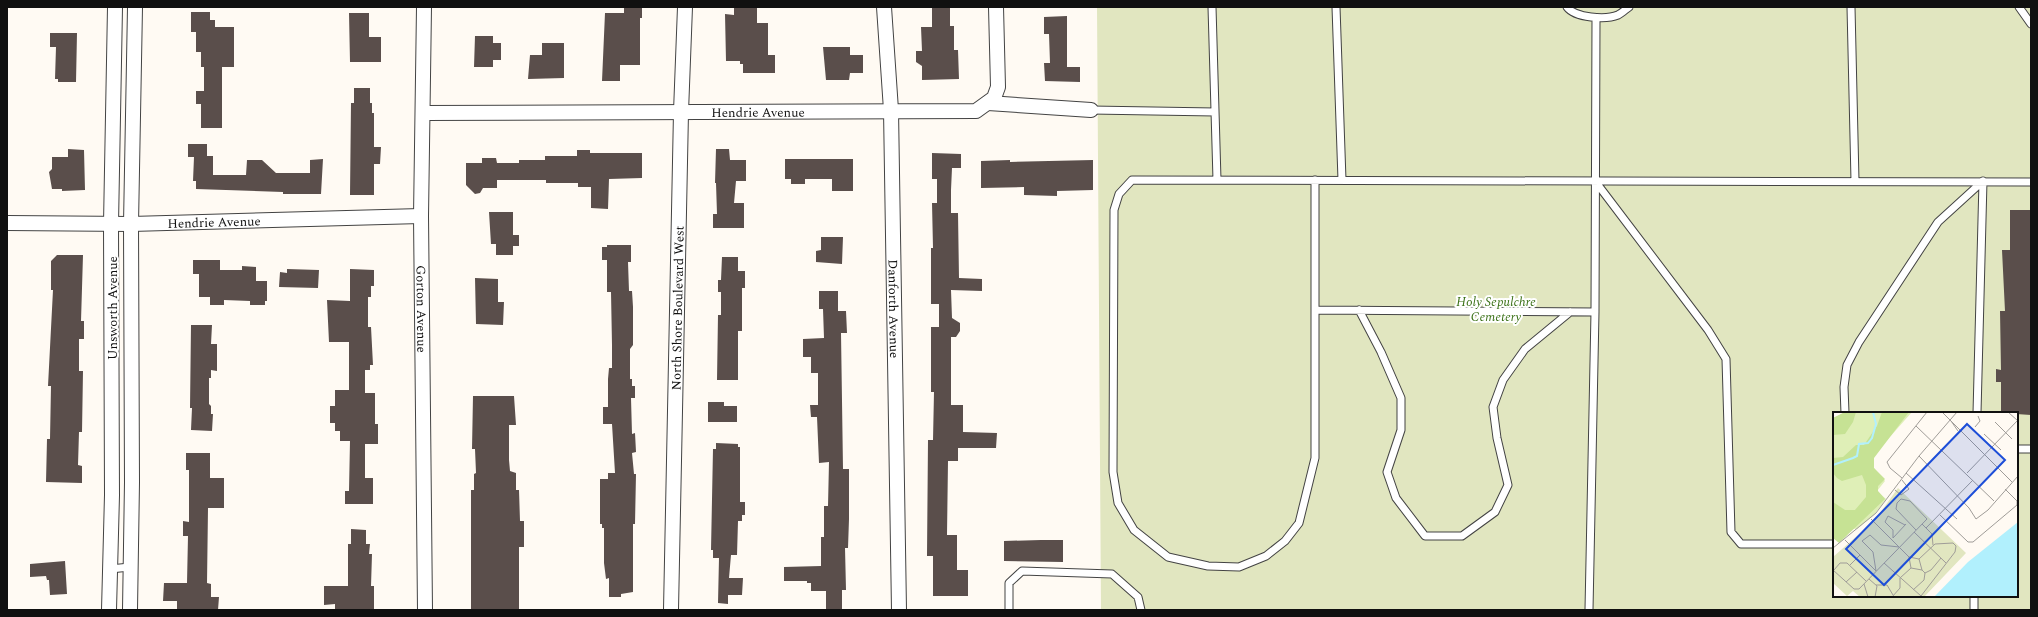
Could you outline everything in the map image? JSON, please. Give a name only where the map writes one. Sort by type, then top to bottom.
[{"type":"street","name":"Unsworth Avenue","points":[[109,610],[115,7]]},
{"type":"street","name":"Unsworth Avenue","points":[[130,610],[131,224],[135,7]]},
{"type":"street","name":"Gorton Avenue","points":[[424,7],[422,216],[425,610]]},
{"type":"street","name":"North Shore Boulevard West","points":[[671,610],[680,112],[684,7]]},
{"type":"street","name":"Danforth Avenue","points":[[884,7],[891,110],[899,610]]},
{"type":"street","points":[[988,103],[994,98],[998,87],[996,7]]},
{"type":"street","name":"Hendrie Avenue","points":[[422,113],[976,110],[988,103],[1091,110]]},
{"type":"street","name":"Hendrie Avenue","points":[[7,223],[131,224],[422,216]]},
{"type":"lane","points":[[1212,7],[1217,180]]},
{"type":"lane","points":[[1336,7],[1342,180]]},
{"type":"lane","points":[[1567,7],[1570,11],[1596,19],[1618,15],[1629,7]]},
{"type":"lane","points":[[1851,7],[1856,181]]},
{"type":"lane","points":[[2019,7],[2031,24]]},
{"type":"lane","points":[[1589,610],[1595,312],[1596,19]]},
{"type":"lane","points":[[1091,110],[1215,112]]},
{"type":"lane","points":[[1315,180],[1315,458],[1299,523],[1285,541],[1266,556],[1239,567],[1208,566],[1168,557],[1134,530],[1118,503],[1113,472],[1114,210],[1119,194],[1132,180],[1217,180],[1315,180],[1342,180],[1595,181],[1856,181],[2031,182]]},
{"type":"lane","points":[[1595,181],[1708,330],[1726,359],[1731,532],[1741,544],[1833,544]]},
{"type":"lane","points":[[1844,412],[1844,387],[1847,365],[1859,342],[1938,222],[1983,182]]},
{"type":"lane","points":[[1977,412],[1983,182]]},
{"type":"lane","points":[[1315,310],[1595,312]]},
{"type":"lane","points":[[1359,310],[1381,352],[1401,398],[1402,430],[1387,472],[1396,498],[1425,536],[1462,536],[1495,512],[1508,485],[1497,438],[1493,407],[1503,380],[1525,350],[1570,312]]},
{"type":"lane","points":[[2018,448],[2031,449]]},
{"type":"lane","points":[[110,569],[130,567]]},
{"type":"lane","points":[[1009,610],[1009,583],[1022,571],[1112,574],[1138,597],[1141,610]]},
{"type":"lane","points":[[1974,597],[1974,610]]},
{"type":"green space","name":"Holy Sepulchre Cemetery","points":[[1097,7],[2031,7],[2031,610],[1101,610]]},
{"type":"building","points":[[624,7],[642,7],[642,18],[640,18],[640,65],[620,65],[620,81],[602,81],[605,13],[624,13]]},
{"type":"building","points":[[734,7],[757,7],[757,23],[768,23],[768,55],[775,55],[775,73],[743,73],[743,64],[740,64],[740,61],[726,61],[725,14],[734,15]]},
{"type":"building","points":[[932,7],[950,7],[950,26],[954,26],[954,50],[958,50],[959,79],[922,80],[922,66],[916,62],[916,51],[922,51],[921,27],[932,27]]},
{"type":"building","points":[[191,12],[210,12],[210,20],[215,20],[215,27],[234,27],[234,67],[222,67],[222,128],[201,128],[201,104],[196,104],[196,91],[204,91],[204,67],[201,67],[201,52],[196,52],[196,32],[191,32]]},
{"type":"building","points":[[349,13],[369,13],[369,37],[381,37],[381,62],[350,62]]},
{"type":"building","points":[[1067,16],[1067,67],[1080,67],[1080,82],[1045,81],[1044,63],[1050,63],[1049,34],[1044,34],[1044,17]]},
{"type":"building","points":[[50,33],[77,33],[76,82],[58,82],[58,79],[55,79],[56,47],[50,47]]},
{"type":"building","points":[[475,36],[493,36],[493,43],[501,43],[501,60],[493,60],[493,67],[474,67]]},
{"type":"building","points":[[542,43],[564,43],[564,78],[528,79],[530,55],[542,55]]},
{"type":"building","points":[[823,47],[850,47],[850,55],[863,55],[863,73],[850,73],[849,80],[826,80]]},
{"type":"building","points":[[354,88],[370,88],[370,103],[372,103],[372,113],[374,113],[374,147],[381,147],[380,164],[374,164],[374,195],[350,195],[351,103],[354,103]]},
{"type":"building","points":[[188,144],[207,144],[207,156],[213,156],[213,175],[246,175],[247,160],[262,160],[276,173],[310,173],[310,160],[323,159],[321,194],[283,194],[283,192],[196,189],[196,181],[193,181],[194,157],[188,157]]},
{"type":"building","points":[[68,149],[84,150],[85,190],[62,191],[62,189],[52,189],[49,172],[52,169],[52,157],[68,157]]},
{"type":"building","points":[[716,149],[729,149],[730,160],[746,160],[746,181],[736,181],[734,203],[744,203],[744,228],[713,228],[713,214],[717,214],[715,183]]},
{"type":"building","points":[[577,150],[590,150],[590,153],[642,153],[642,178],[609,179],[608,209],[591,208],[591,187],[578,187],[578,183],[546,183],[546,180],[497,180],[497,188],[483,188],[480,193],[475,194],[466,185],[466,163],[482,163],[482,158],[496,158],[497,163],[519,163],[519,160],[545,160],[545,156],[577,156]]},
{"type":"building","points":[[932,153],[961,154],[961,168],[952,168],[951,190],[951,213],[958,213],[959,278],[982,279],[982,291],[951,290],[952,318],[960,323],[960,331],[956,337],[951,337],[951,405],[963,405],[963,432],[997,433],[996,448],[958,448],[958,461],[948,461],[947,535],[957,535],[957,570],[968,570],[968,596],[933,596],[933,556],[927,556],[928,440],[933,440],[934,392],[931,392],[931,327],[939,327],[939,304],[931,304],[931,248],[933,248],[932,203],[937,203],[937,179],[932,179]]},
{"type":"building","points":[[785,159],[853,159],[853,191],[832,191],[832,179],[805,179],[805,184],[791,184],[791,179],[785,179]]},
{"type":"building","points":[[1010,160],[1010,162],[1093,160],[1093,190],[1057,191],[1057,196],[1024,195],[1024,187],[981,188],[981,161]]},
{"type":"building","points":[[2010,210],[2031,210],[2031,415],[2018,414],[2018,412],[2001,412],[2001,382],[1996,382],[1996,369],[2001,370],[2000,311],[2005,311],[2002,250],[2010,250]]},
{"type":"building","points":[[489,212],[513,212],[513,235],[519,235],[519,246],[513,246],[513,255],[496,255],[496,244],[491,244]]},
{"type":"building","points":[[821,237],[843,237],[842,264],[816,262],[816,251],[821,250]]},
{"type":"building","points":[[607,245],[631,245],[631,262],[628,262],[629,291],[632,291],[633,307],[633,345],[630,349],[630,379],[632,379],[632,386],[635,386],[635,398],[631,398],[632,434],[635,433],[636,452],[632,453],[634,474],[636,474],[635,524],[633,524],[633,592],[621,594],[621,597],[609,597],[609,578],[606,579],[604,563],[604,528],[602,528],[602,524],[600,524],[600,479],[608,479],[608,473],[615,473],[612,424],[603,424],[603,407],[608,407],[609,368],[612,368],[611,292],[607,292],[607,260],[602,260],[602,247],[607,247]]},
{"type":"building","points":[[57,255],[83,255],[81,321],[84,321],[84,339],[79,339],[79,371],[83,371],[82,432],[79,432],[78,465],[82,466],[82,483],[46,482],[47,439],[50,439],[51,386],[48,386],[53,290],[51,290],[51,261]]},
{"type":"building","points":[[722,257],[738,257],[738,271],[745,271],[745,288],[742,288],[742,331],[738,331],[738,380],[717,380],[718,315],[721,315],[721,292],[718,292],[718,280],[721,280]]},
{"type":"building","points":[[193,260],[220,260],[220,270],[242,270],[242,266],[256,267],[256,281],[267,281],[267,301],[265,301],[265,305],[250,305],[250,301],[224,300],[224,305],[210,305],[210,297],[199,297],[199,274],[193,274]]},
{"type":"building","points":[[287,269],[319,270],[318,288],[279,287],[280,272],[287,273]]},
{"type":"building","points":[[350,269],[374,270],[374,286],[371,286],[371,297],[368,297],[368,327],[371,327],[373,365],[370,365],[370,370],[365,370],[365,393],[375,393],[375,424],[378,424],[378,444],[365,444],[365,478],[373,478],[373,504],[345,504],[345,491],[349,491],[350,441],[340,441],[340,431],[335,431],[335,423],[330,423],[330,406],[335,406],[335,390],[349,390],[349,342],[329,342],[327,300],[350,301]]},
{"type":"building","points":[[475,278],[498,279],[498,302],[504,302],[503,325],[476,324]]},
{"type":"building","points":[[819,291],[838,291],[838,311],[846,311],[847,333],[841,333],[843,469],[849,469],[849,519],[848,548],[845,548],[846,590],[842,590],[842,610],[826,610],[826,591],[811,591],[811,583],[807,583],[807,581],[784,581],[784,567],[821,566],[821,537],[824,537],[824,506],[828,506],[829,462],[819,463],[817,417],[811,417],[810,405],[818,405],[818,373],[811,373],[811,357],[803,357],[803,339],[824,338],[823,309],[819,309]]},
{"type":"building","points":[[191,325],[212,325],[211,344],[217,344],[217,371],[211,370],[211,378],[209,378],[209,404],[211,406],[211,414],[213,414],[212,431],[191,430]]},
{"type":"building","points":[[473,396],[514,396],[516,425],[509,425],[509,460],[510,471],[516,473],[516,490],[519,490],[520,521],[524,521],[524,547],[519,547],[519,609],[471,610],[471,490],[474,490],[474,474],[476,473],[475,449],[472,449]]},
{"type":"building","points":[[708,402],[724,402],[724,406],[737,406],[737,422],[708,422]]},
{"type":"building","points":[[716,443],[738,444],[738,447],[740,447],[740,502],[745,502],[745,515],[742,515],[742,521],[738,521],[737,555],[731,555],[729,578],[743,578],[742,595],[728,595],[728,604],[718,603],[719,558],[713,558],[713,550],[711,550],[713,449],[716,449]]},
{"type":"building","points":[[186,453],[210,453],[210,478],[224,478],[224,508],[208,508],[207,583],[211,584],[211,597],[219,597],[218,610],[177,610],[177,601],[163,601],[164,583],[187,583],[188,536],[183,536],[183,521],[189,522],[189,470],[186,470]]},
{"type":"building","points":[[351,529],[366,530],[366,544],[370,544],[369,554],[372,554],[371,586],[374,586],[374,609],[335,610],[335,604],[324,605],[324,586],[348,586],[348,544],[351,544]]},
{"type":"building","points":[[1063,540],[1063,562],[1004,561],[1004,541]]},
{"type":"building","points":[[65,561],[67,594],[50,595],[49,580],[47,580],[46,576],[30,577],[30,564]]}]
